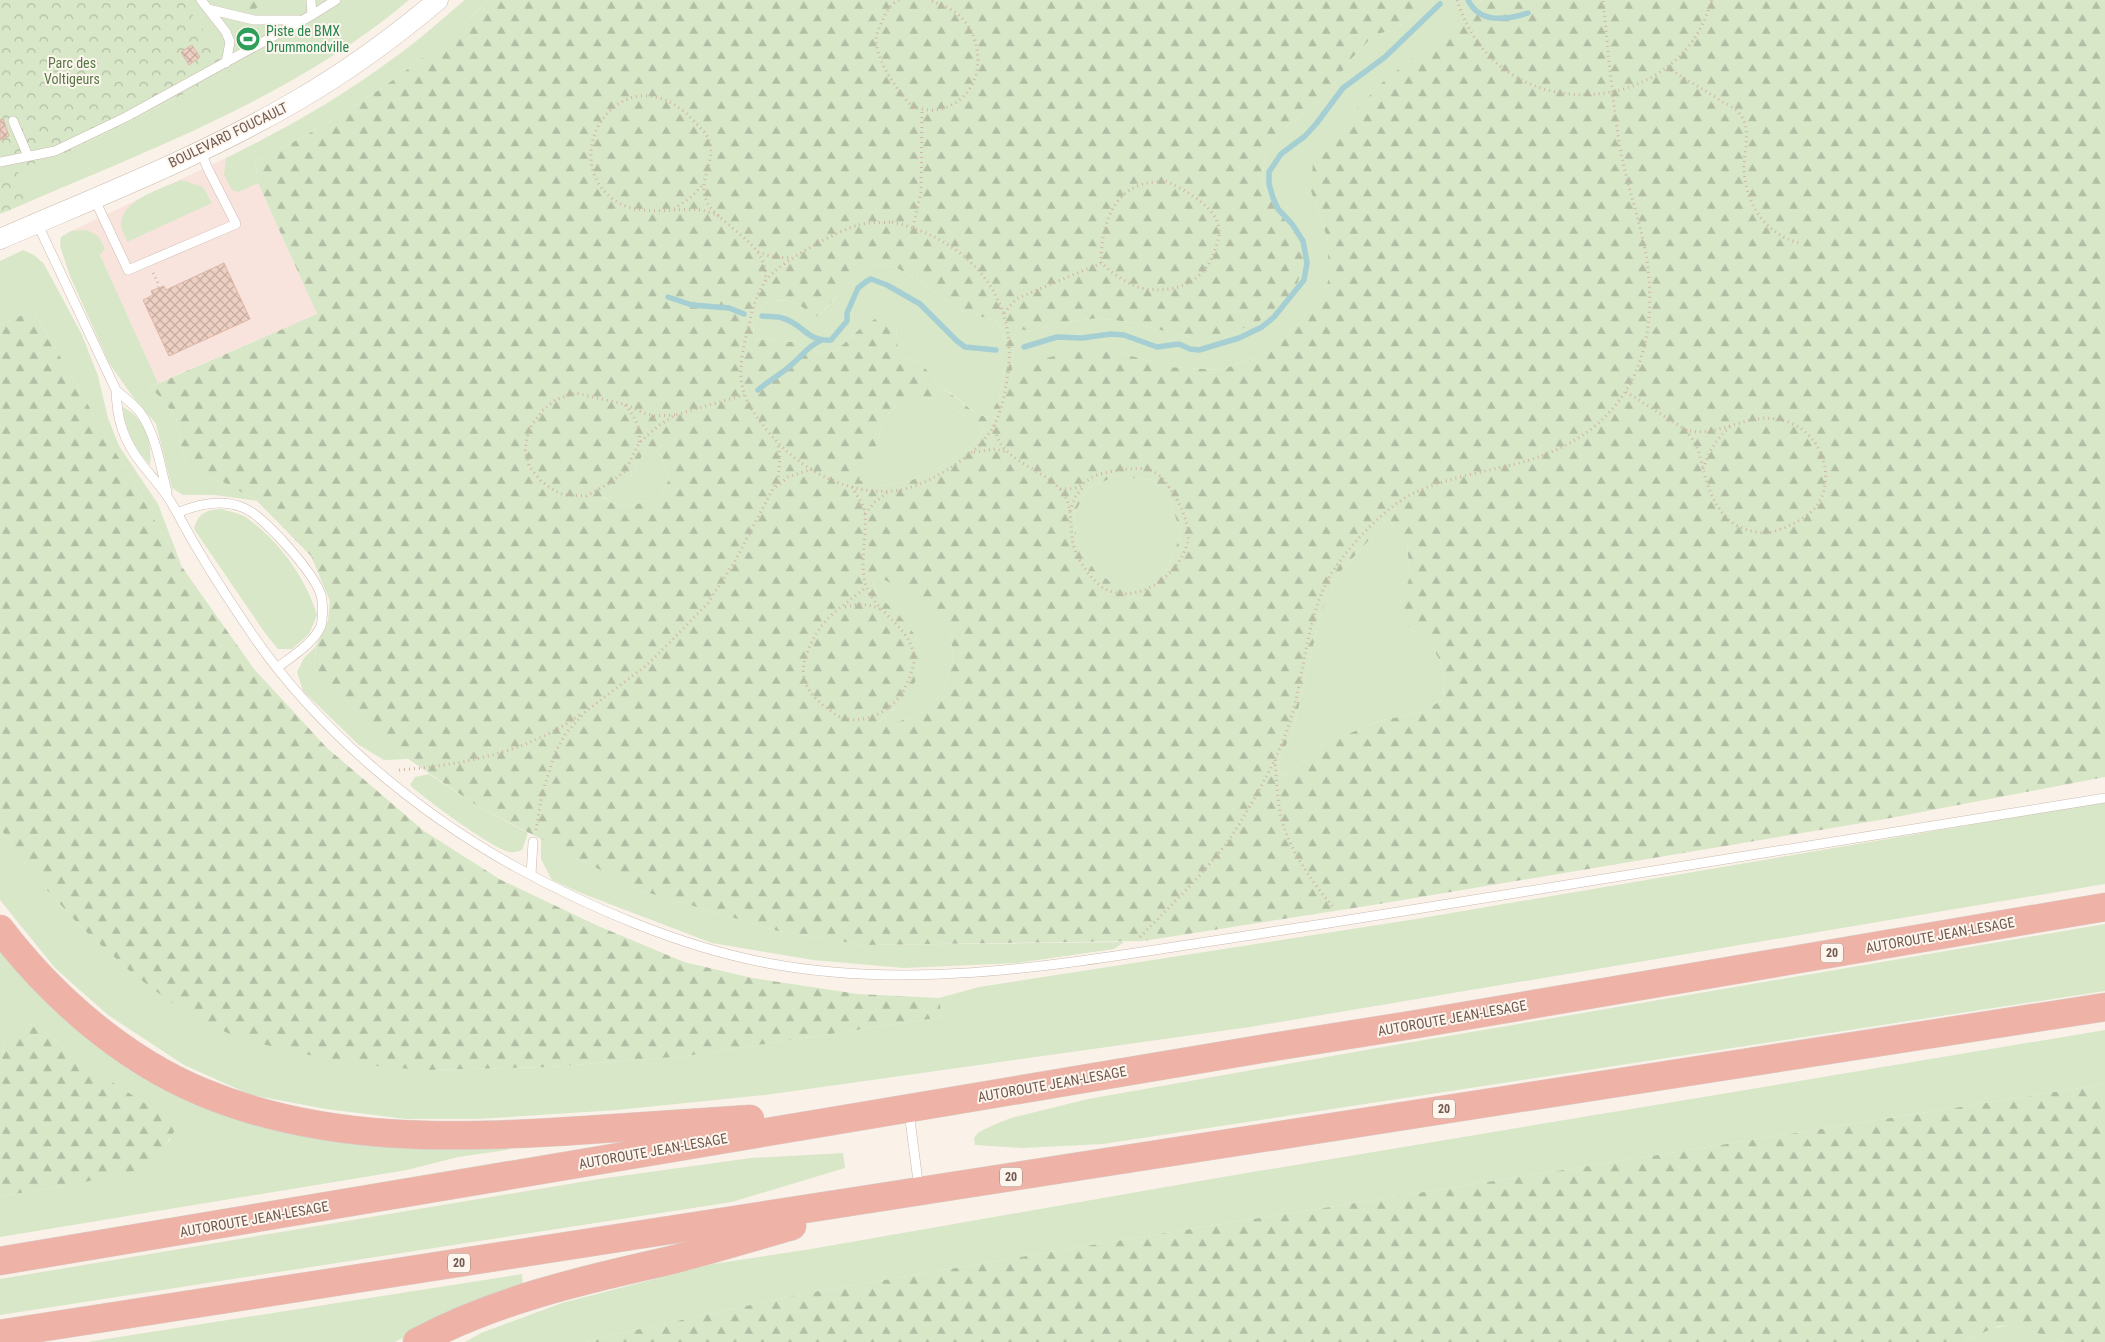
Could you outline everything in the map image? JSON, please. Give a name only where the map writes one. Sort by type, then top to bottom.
[{"type":"highway","name":"AUTOROUTE JEAN-LESAGE","points":[[0,1261],[2105,907]]},
{"type":"highway","points":[[0,929],[30,964],[71,1005],[94,1026],[144,1061],[182,1083],[221,1100],[264,1113],[308,1123],[354,1130],[421,1136],[493,1135],[909,1108]]},
{"type":"highway","name":"20","points":[[0,1334],[2105,1007]]},
{"type":"highway","points":[[417,1342],[477,1315],[541,1292],[664,1261],[919,1191]]},
{"type":"street","name":"BOULEVARD FOUCAULT","points":[[0,239],[200,150],[267,117],[328,81],[374,50],[438,0]]},
{"type":"lane","points":[[201,0],[226,32],[230,42],[226,63]]},
{"type":"lane","points":[[308,18],[311,0]]},
{"type":"lane","points":[[0,162],[55,150],[99,129],[226,63],[308,18],[336,0]]},
{"type":"lane","points":[[208,9],[254,20],[288,22],[308,18]]},
{"type":"lane","points":[[13,121],[28,156]]},
{"type":"lane","points":[[94,198],[128,270],[236,224],[207,168],[200,150]]},
{"type":"lane","points":[[36,223],[116,390],[138,410],[148,424],[168,495],[177,513],[230,602],[277,668],[327,725],[421,805],[479,846],[584,902],[649,928],[706,947],[764,963],[817,971],[875,976],[998,972],[1122,956],[2105,798]]},
{"type":"lane","points":[[116,390],[117,412],[126,442],[138,460],[168,495]]},
{"type":"lane","points":[[177,513],[205,503],[242,507],[258,516],[274,530],[321,594],[320,626],[311,640],[277,668]]},
{"type":"lane","points":[[531,875],[533,842]]},
{"type":"lane","points":[[909,1108],[919,1191]]},
{"type":"path","points":[[899,0],[892,3],[884,17],[876,41],[885,68],[901,93],[912,106],[934,110],[951,104],[962,96],[976,79],[979,58],[974,37],[962,18],[944,6],[930,0]]},
{"type":"path","points":[[1457,0],[1463,19],[1479,44],[1500,66],[1526,82],[1554,92],[1584,96],[1613,93],[1641,83],[1667,68],[1688,47],[1704,22],[1712,0]]},
{"type":"path","points":[[1122,956],[1189,887],[1229,840],[1269,774],[1292,715],[1301,668],[1321,593],[1336,567],[1361,537],[1386,512],[1413,494],[1456,479],[1527,462],[1549,454],[1584,436],[1626,392],[1640,365],[1648,333],[1648,268],[1621,148],[1603,0]]},
{"type":"path","points":[[1667,68],[1738,112],[1746,126],[1745,179],[1748,194],[1758,216],[1770,229],[1787,240],[1799,243]]},
{"type":"path","points":[[719,216],[703,210],[648,210],[630,208],[618,202],[596,181],[592,169],[592,143],[598,125],[610,109],[639,96],[653,96],[674,104],[707,136],[711,151],[702,186],[705,198],[719,216],[758,251],[766,266],[765,283]]},
{"type":"path","points":[[913,227],[921,192],[922,108]]},
{"type":"path","points":[[1166,181],[1187,191],[1217,221],[1219,237],[1208,266],[1194,281],[1176,289],[1146,289],[1120,278],[1101,263],[1101,238],[1110,213],[1123,194],[1143,184],[1166,181]]},
{"type":"path","points":[[672,210],[691,197],[702,186]]},
{"type":"path","points":[[892,222],[913,227],[947,243],[969,261],[992,287],[1004,314],[1010,342],[1010,364],[1003,402],[992,431],[974,452],[937,477],[902,490],[877,492],[851,487],[812,469],[778,443],[754,414],[744,395],[741,375],[745,342],[754,302],[769,277],[792,258],[858,225],[892,222]]},
{"type":"path","points":[[758,251],[773,257],[792,258]]},
{"type":"path","points":[[1004,314],[1016,300],[1101,263]]},
{"type":"path","points":[[1626,392],[1686,430],[1696,433],[1708,432],[1758,418],[1776,418],[1794,425],[1808,434],[1821,452],[1826,467],[1823,492],[1815,508],[1799,521],[1766,533],[1746,530],[1730,522],[1716,505],[1710,492],[1697,447],[1686,430]]},
{"type":"path","points":[[675,415],[658,426],[640,444],[625,470],[608,484],[586,496],[564,495],[555,491],[541,481],[529,466],[525,449],[529,429],[543,410],[555,400],[575,394],[624,404],[655,416],[675,415],[744,395]]},
{"type":"path","points":[[624,404],[636,419],[640,433],[640,444]]},
{"type":"path","points":[[994,424],[1000,442],[1008,453]]},
{"type":"path","points":[[1703,470],[1708,454],[1718,436],[1732,424]]},
{"type":"path","points":[[381,772],[444,764],[509,751],[536,741],[562,728],[646,664],[708,603],[735,561],[778,479],[780,458],[778,443]]},
{"type":"path","points":[[974,452],[995,449],[1008,453],[1060,489],[1066,498],[1070,511],[1073,544],[1090,576],[1102,587],[1118,594],[1133,593],[1153,586],[1171,573],[1182,557],[1188,538],[1185,519],[1176,497],[1161,475],[1145,469],[1119,470],[1096,476],[1074,490],[1060,489]]},
{"type":"path","points":[[773,489],[788,476],[812,469]]},
{"type":"path","points":[[1070,511],[1075,497],[1085,484]]},
{"type":"path","points":[[851,487],[865,514],[864,566],[866,587],[911,645],[914,662],[909,680],[900,698],[888,709],[875,716],[858,720],[840,717],[821,703],[810,693],[803,674],[807,655],[815,635],[834,613],[866,587]]},
{"type":"path","points":[[865,514],[875,502],[889,491]]},
{"type":"path","points":[[842,608],[860,604],[874,606],[886,612]]},
{"type":"path","points":[[533,842],[542,794],[555,753],[566,733],[586,711]]},
{"type":"path","points":[[1275,759],[1278,797],[1286,832],[1307,872],[1325,898],[1347,920]]},
{"type":"shaded area","points":[[247,148],[255,161],[258,183],[317,314],[158,383],[100,255],[71,231]]},
{"type":"green space","points":[[0,0],[409,0],[363,35],[315,67],[264,96],[160,146],[0,214],[0,173],[68,152],[232,70]]},
{"type":"green space","name":"Parc des Voltigeurs","points":[[0,0],[182,0],[232,70],[68,152],[17,170],[28,202],[0,214]]},
{"type":"green space","points":[[254,0],[271,0],[255,9],[242,10]]},
{"type":"green space","points":[[465,0],[489,0],[436,47],[378,90],[318,129],[255,161],[258,183],[238,192],[232,190],[224,175],[226,158],[290,125],[372,74],[410,46]]},
{"type":"green space","points":[[489,0],[1435,0],[1392,31],[1375,34],[1352,58],[1324,97],[1275,137],[1265,156],[1262,182],[1277,212],[1295,231],[1305,260],[1294,293],[1257,323],[1223,336],[1193,338],[1129,322],[1098,318],[1059,323],[1033,331],[1017,329],[1012,369],[1007,389],[1046,358],[1076,351],[1118,352],[1169,367],[1221,370],[1270,352],[1303,318],[1328,282],[1328,240],[1311,191],[1313,161],[1335,131],[1384,81],[1463,18],[1482,0],[2105,0],[2105,777],[1880,820],[1373,905],[1143,941],[863,945],[778,931],[639,890],[479,807],[389,746],[314,668],[316,646],[328,621],[330,601],[311,556],[257,501],[223,482],[192,474],[183,455],[176,418],[163,400],[150,387],[317,314],[258,183],[255,161],[318,129],[348,110],[407,69],[463,24]],"holes":[[[872,264],[895,267],[917,279],[961,311],[997,321],[1005,341],[1005,367],[998,401],[988,417],[978,415],[950,393],[939,387],[935,379],[919,362],[903,358],[898,350],[896,327],[879,317],[863,326],[836,351],[820,353],[794,342],[753,339],[754,322],[765,303],[780,300],[792,302],[816,317]],[[937,398],[983,427],[978,440],[945,465],[910,481],[883,486],[859,480],[875,449],[883,422],[893,407],[920,399]],[[647,446],[662,456],[669,480],[659,497],[631,506],[612,503],[602,497],[632,475]],[[1116,476],[1152,480],[1171,503],[1181,534],[1167,569],[1138,587],[1119,587],[1096,572],[1077,545],[1074,514],[1088,488]],[[1388,519],[1407,543],[1410,577],[1400,602],[1400,620],[1432,646],[1445,671],[1443,699],[1423,712],[1379,721],[1324,744],[1285,776],[1278,769],[1279,759],[1293,731],[1321,612],[1339,573]],[[873,573],[911,595],[950,635],[953,656],[945,689],[927,711],[900,721],[878,722],[903,702],[915,682],[922,644],[899,615],[880,597],[875,588]]]},
{"type":"green space","points":[[1435,0],[1482,0],[1463,18],[1311,191],[1328,240],[1328,282],[1303,318],[1270,352],[1221,370],[1169,367],[1118,352],[1006,390],[1012,369],[1017,328],[1033,331],[1059,323],[1098,318],[1129,322],[1193,338],[1295,231],[1277,212],[1262,182],[1265,156],[1275,137],[1324,97],[1352,58],[1375,34],[1392,31]]},
{"type":"green space","points":[[181,180],[203,187],[212,203],[127,242],[121,227],[122,218],[127,210],[143,197]]},
{"type":"green space","points":[[87,230],[99,237],[105,249],[100,255],[158,383],[150,387],[163,400],[176,418],[183,455],[192,474],[223,482],[257,501],[215,495],[183,495],[172,488],[156,424],[133,397],[109,363],[70,276],[60,246],[61,237],[71,231]]},
{"type":"green space","points":[[23,250],[34,255],[44,264],[82,335],[98,376],[108,418],[119,446],[158,504],[182,567],[33,310],[0,325],[0,261]]},
{"type":"green space","points":[[872,264],[895,267],[917,279],[961,311],[997,321],[1005,341],[1005,367],[998,401],[988,417],[978,415],[951,393],[939,387],[935,379],[919,362],[903,358],[898,350],[896,327],[863,326],[836,351],[820,353],[794,342],[753,339],[754,322],[765,303],[780,300],[792,302],[816,317],[857,276]]},
{"type":"green space","points":[[33,310],[182,567],[254,669],[327,748],[424,831],[501,880],[596,925],[684,962],[752,978],[858,994],[939,998],[942,1017],[686,1056],[549,1067],[423,1070],[354,1064],[290,1051],[236,1037],[184,1012],[133,974],[83,929],[36,878],[0,828],[0,325]]},
{"type":"green space","points":[[937,398],[983,427],[978,440],[945,465],[910,481],[883,486],[858,480],[875,449],[883,422],[893,407],[920,399]]},
{"type":"green space","points":[[123,407],[137,417],[146,431],[150,447],[150,465],[139,452],[131,438]]},
{"type":"green space","points":[[647,446],[662,456],[669,480],[659,497],[631,506],[612,503],[602,496],[632,475]]},
{"type":"green space","points":[[1116,476],[1152,480],[1171,503],[1181,534],[1167,569],[1138,587],[1119,587],[1096,572],[1077,545],[1074,514],[1088,488]]},
{"type":"green space","points":[[222,509],[244,516],[259,527],[290,561],[306,587],[317,615],[309,634],[292,649],[278,649],[194,529],[198,519],[204,513]]},
{"type":"green space","points":[[1388,519],[1407,543],[1410,577],[1400,602],[1400,620],[1432,646],[1445,671],[1443,699],[1423,712],[1379,721],[1324,744],[1285,776],[1278,769],[1279,759],[1293,731],[1321,612],[1339,573]]},
{"type":"green space","points":[[873,572],[911,595],[950,635],[953,656],[945,689],[927,711],[900,721],[877,723],[903,702],[899,615],[880,597],[874,586]]},
{"type":"green space","points":[[316,646],[314,668],[389,746],[408,759],[384,760],[359,745],[303,691],[297,672],[304,658]]},
{"type":"green space","points":[[429,774],[479,807],[528,833],[522,850],[510,852],[490,843],[443,811],[410,785],[415,777]]},
{"type":"green space","points":[[2105,802],[2105,884],[1250,1027],[765,1095],[617,1110],[477,1119],[406,1119],[326,1109],[251,1095],[184,1065],[108,1015],[55,968],[0,900],[0,828],[36,878],[83,929],[133,974],[423,1070],[549,1067],[686,1056],[942,1017],[939,998],[979,987],[1416,919]]},
{"type":"green space","points":[[541,839],[639,890],[778,931],[863,945],[1124,942],[1114,949],[1017,963],[904,968],[813,960],[712,943],[552,880],[541,859]]},
{"type":"green space","points":[[2105,924],[2105,991],[1103,1144],[1023,1148],[975,1145],[974,1138],[979,1132],[1011,1118],[1088,1099]]},
{"type":"green space","points":[[0,944],[195,1102],[514,1145],[507,1150],[458,1157],[407,1170],[0,1237],[0,1196],[63,1187],[162,1148],[171,1139],[109,1080],[42,1030],[30,1025],[6,1040],[0,1065]]},
{"type":"green space","points":[[30,1025],[42,1030],[109,1080],[169,1119],[175,1130],[164,1147],[161,1160],[148,1168],[62,1187],[0,1196],[0,1065],[6,1040],[19,1027]]},
{"type":"green space","points":[[2105,1030],[2105,1084],[1134,1238],[801,1294],[587,1342],[465,1342],[481,1333],[562,1303],[713,1264]]},
{"type":"green space","points":[[2105,1084],[2105,1342],[2064,1342],[2012,1325],[1999,1326],[1972,1337],[1965,1342],[587,1342],[801,1294],[1134,1238]]},
{"type":"green space","points":[[843,1153],[845,1168],[732,1202],[0,1315],[0,1279],[599,1179],[751,1158]]},
{"type":"green space","points":[[522,1274],[523,1285],[441,1318],[395,1342],[87,1342]]},
{"type":"green space","points":[[2013,1325],[2064,1342],[1965,1342],[1988,1330]]},
{"type":"building","points":[[192,45],[200,57],[189,65],[181,52]]},
{"type":"building","points":[[3,119],[9,136],[0,140],[0,120]]},
{"type":"building","points":[[224,263],[250,319],[169,356],[143,300],[153,295],[151,291],[164,286],[166,290]]},
{"type":"waterway","points":[[1468,0],[1473,8],[1486,17],[1503,18],[1528,13]]},
{"type":"waterway","points":[[1024,347],[1057,337],[1082,338],[1111,334],[1124,335],[1157,347],[1179,344],[1190,349],[1199,350],[1239,338],[1262,327],[1274,317],[1304,280],[1307,263],[1303,241],[1292,224],[1278,209],[1273,198],[1269,184],[1269,172],[1281,154],[1305,136],[1316,124],[1343,88],[1385,57],[1440,4]]},
{"type":"waterway","points":[[762,316],[780,317],[789,320],[816,338],[831,340],[847,321],[847,313],[858,288],[871,279],[887,285],[920,304],[965,347],[996,350]]},
{"type":"waterway","points":[[668,297],[692,305],[729,308],[744,314]]},
{"type":"waterway","points":[[758,390],[794,363],[811,346],[820,341]]},
{"type":"place","name":"Piste de BMX Drummondville","points":[[248,39]]}]
